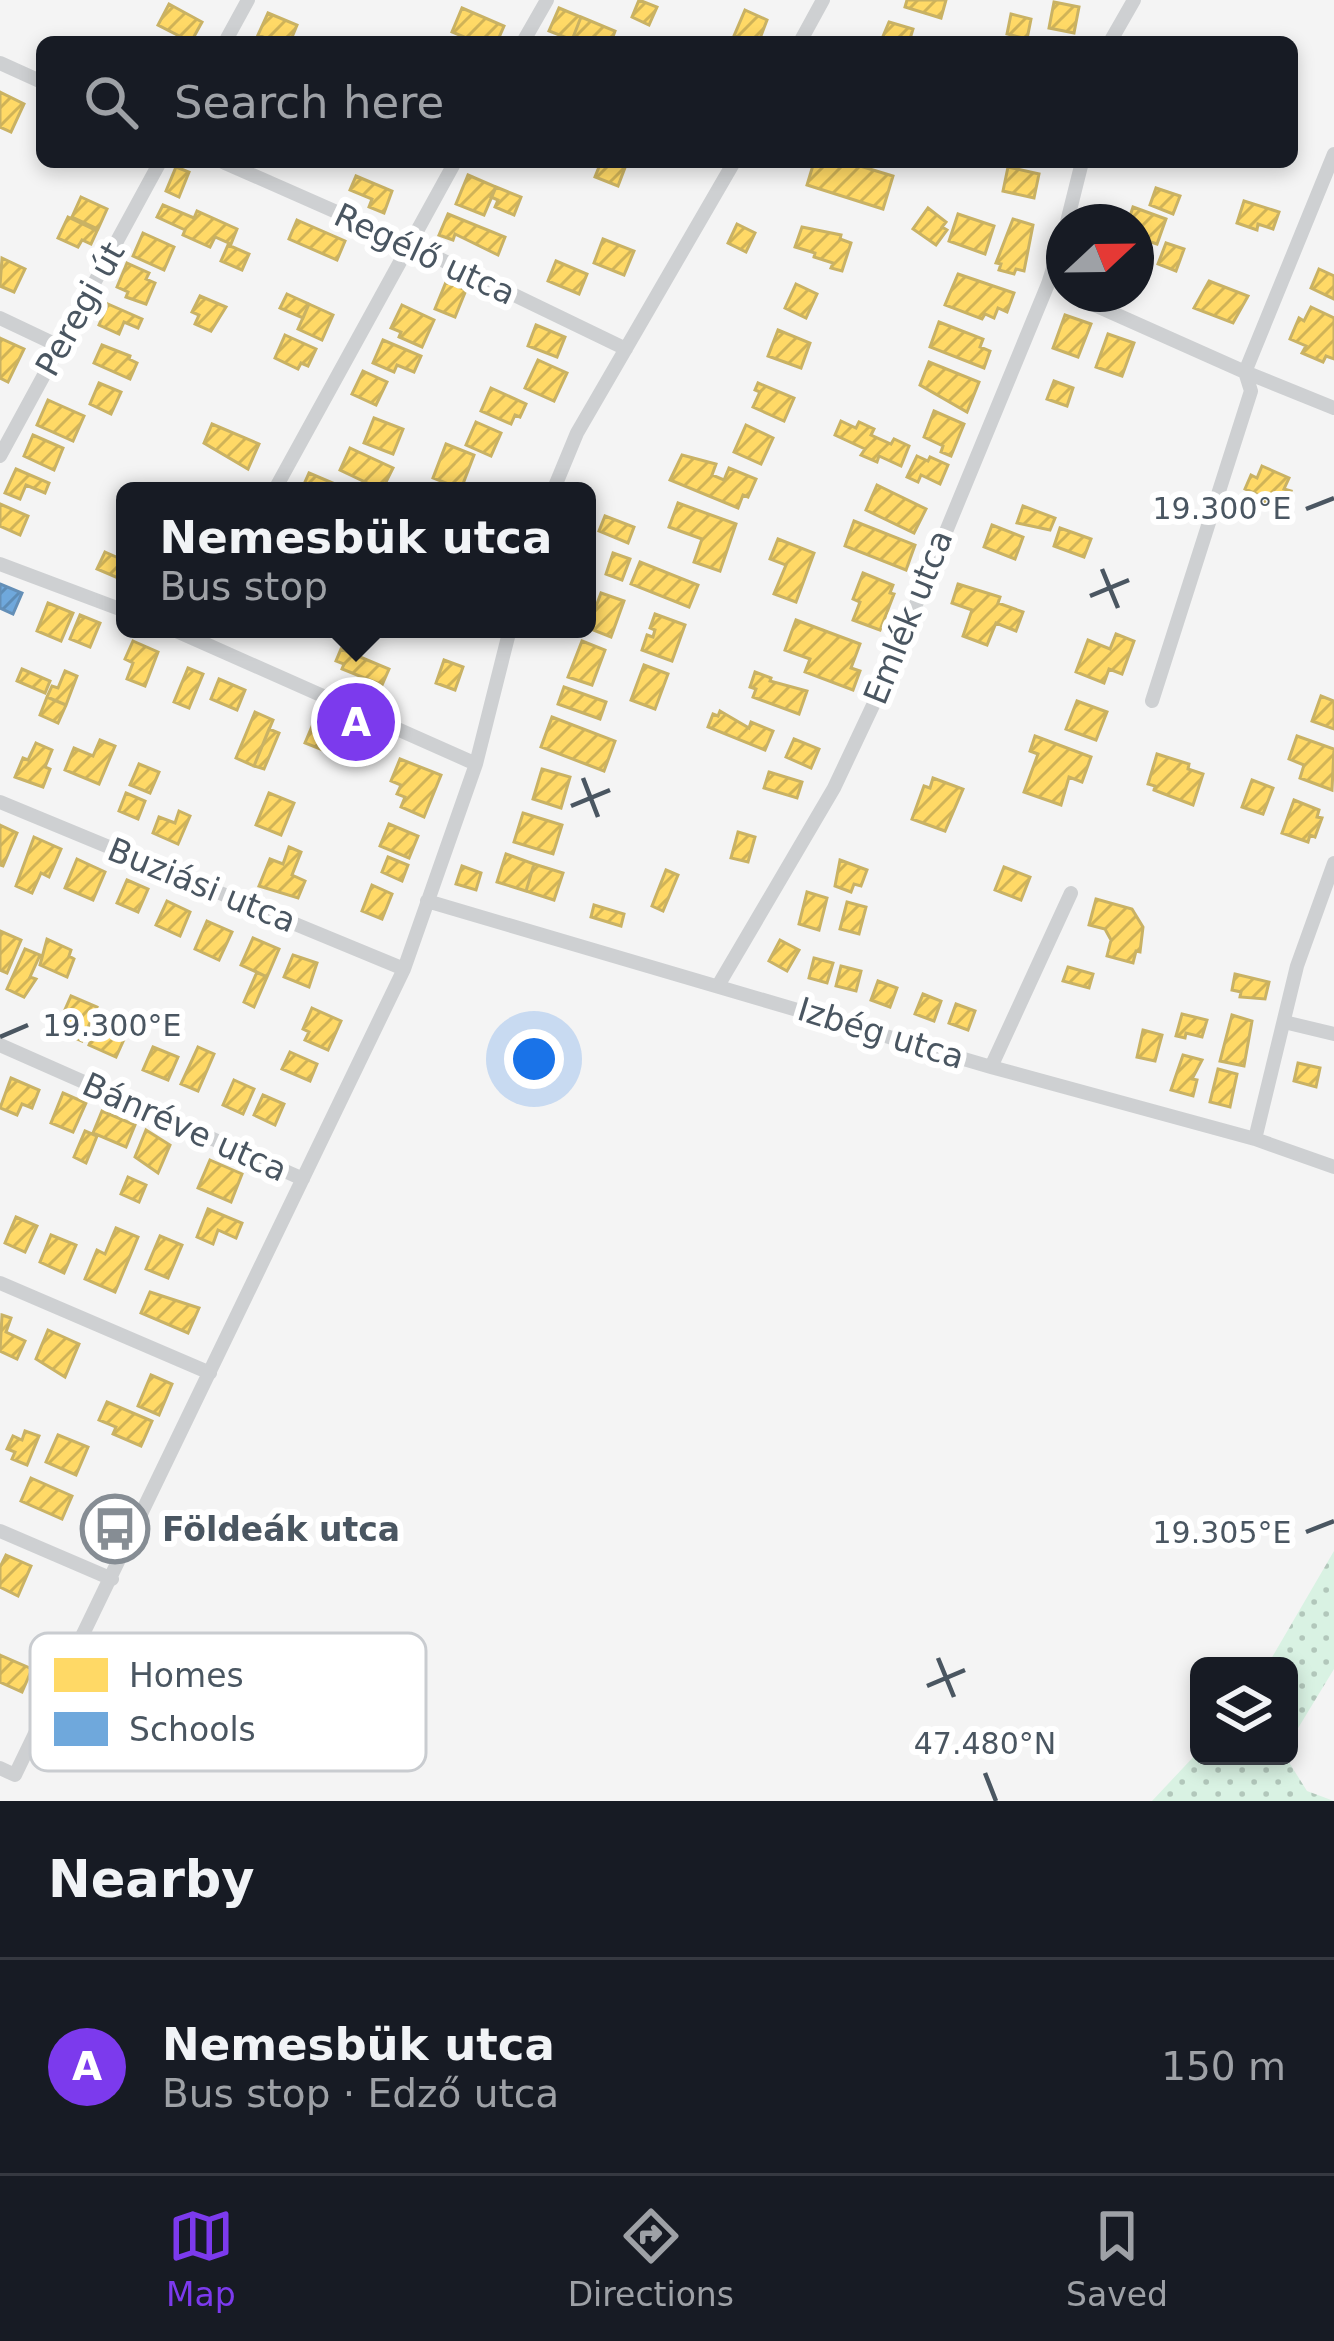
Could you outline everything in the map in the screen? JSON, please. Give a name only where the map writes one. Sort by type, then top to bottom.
[{"type":"street","points":[[228,36],[248,0]]},
{"type":"street","points":[[526,36],[547,0]]},
{"type":"street","points":[[803,36],[824,0]]},
{"type":"street","points":[[1113,36],[1134,0]]},
{"type":"street","points":[[0,63],[36,79]]},
{"type":"street","points":[[1152,701],[1251,391],[1245,373],[1334,154]]},
{"type":"street","name":"Peregi út","points":[[0,456],[157,168]]},
{"type":"street","name":"Regélő utca","points":[[237,168],[409,244],[626,349]]},
{"type":"street","points":[[279,482],[452,168]]},
{"type":"street","points":[[557,482],[577,434],[731,168]]},
{"type":"street","points":[[1072,204],[1080,168]]},
{"type":"street","name":"Emlék utca","points":[[719,984],[834,788],[884,682],[1046,289]]},
{"type":"street","points":[[1109,312],[1334,408]]},
{"type":"street","points":[[0,318],[59,346]]},
{"type":"street","points":[[0,564],[116,608]]},
{"type":"street","points":[[207,638],[476,764]]},
{"type":"street","points":[[85,1633],[404,969],[476,764],[508,638]]},
{"type":"street","name":"Buziási utca","points":[[0,802],[404,969]]},
{"type":"street","points":[[1255,1139],[1297,966],[1334,863]]},
{"type":"street","points":[[991,1067],[1071,892]]},
{"type":"street","name":"Izbég utca","points":[[427,901],[991,1067],[1255,1139],[1334,1167]]},
{"type":"street","points":[[1284,1022],[1334,1034]]},
{"type":"street","name":"Bánréve utca","points":[[0,1046],[303,1179]]},
{"type":"street","points":[[0,1283],[210,1373]]},
{"type":"street","points":[[0,1531],[112,1579]]},
{"type":"street","points":[[0,1768],[15,1775],[30,1745]]},
{"type":"green space","points":[[1334,1551],[1334,1669],[1298,1728],[1298,1657],[1272,1657]]},
{"type":"green space","points":[[1190,1761],[1190,1765],[1291,1765],[1307,1791],[1334,1801],[1152,1801]]},
{"type":"building: Homes","points":[[639,0],[657,7],[649,25],[632,17]]},
{"type":"building: Homes","points":[[907,0],[946,0],[941,18],[905,7]]},
{"type":"building: Homes","points":[[1054,2],[1079,7],[1074,33],[1049,28]]},
{"type":"building: Homes","points":[[169,4],[202,22],[194,36],[179,36],[158,25]]},
{"type":"building: Homes","points":[[462,8],[504,26],[500,36],[452,32]]},
{"type":"building: Homes","points":[[559,8],[581,17],[574,36],[549,31]]},
{"type":"building: Homes","points":[[745,10],[767,20],[761,36],[734,36]]},
{"type":"building: Homes","points":[[268,13],[297,25],[292,36],[258,35]]},
{"type":"building: Homes","points":[[1011,14],[1031,19],[1028,36],[1007,34]]},
{"type":"building: Homes","points":[[581,17],[615,31],[613,36],[574,36]]},
{"type":"building: Homes","points":[[889,22],[913,29],[911,36],[883,36]]},
{"type":"building: Homes","points":[[0,92],[24,104],[11,132],[0,127]]},
{"type":"building: Homes","points":[[176,168],[189,172],[179,197],[166,191]]},
{"type":"building: Homes","points":[[599,168],[625,168],[618,186],[595,177]]},
{"type":"building: Homes","points":[[812,168],[867,168],[893,176],[883,209],[807,185]]},
{"type":"building: Homes","points":[[1008,168],[1039,174],[1034,198],[1003,191]]},
{"type":"building: Homes","points":[[468,175],[496,187],[484,215],[456,204]]},
{"type":"building: Homes","points":[[356,176],[392,191],[384,213],[369,207],[372,199],[350,190]]},
{"type":"building: Homes","points":[[496,187],[521,197],[514,215],[495,207],[498,200],[491,197]]},
{"type":"building: Homes","points":[[1156,188],[1180,196],[1173,214],[1150,204]]},
{"type":"building: Homes","points":[[81,197],[107,209],[98,229],[72,217]]},
{"type":"building: Homes","points":[[1244,201],[1279,212],[1273,229],[1258,224],[1257,230],[1237,223]]},
{"type":"building: Homes","points":[[163,205],[194,218],[197,211],[237,229],[231,244],[215,237],[210,247],[183,235],[185,230],[157,217]]},
{"type":"building: Homes","points":[[928,208],[946,222],[942,227],[947,230],[936,245],[913,229]]},
{"type":"building: Homes","points":[[448,214],[505,237],[498,255],[455,234],[453,240],[439,235]]},
{"type":"building: Homes","points":[[958,214],[994,226],[985,254],[949,241]]},
{"type":"building: Homes","points":[[1154,215],[1166,219],[1154,243]]},
{"type":"building: Homes","points":[[68,217],[97,231],[91,244],[82,240],[78,247],[58,238]]},
{"type":"building: Homes","points":[[1013,219],[1033,225],[1024,271],[1016,269],[1014,274],[999,270],[1001,264],[996,263]]},
{"type":"building: Homes","points":[[297,220],[345,241],[337,260],[289,239]]},
{"type":"building: Homes","points":[[737,224],[755,233],[746,252],[728,243]]},
{"type":"building: Homes","points":[[802,227],[841,235],[840,239],[851,243],[842,271],[814,257],[815,253],[795,247]]},
{"type":"building: Homes","points":[[143,233],[174,247],[164,270],[133,256]]},
{"type":"building: Homes","points":[[603,239],[634,251],[624,275],[594,263]]},
{"type":"building: Homes","points":[[1166,243],[1184,249],[1176,271],[1158,264]]},
{"type":"building: Homes","points":[[228,245],[249,254],[242,270],[221,261]]},
{"type":"building: Homes","points":[[2,258],[25,269],[14,292],[0,286]]},
{"type":"building: Homes","points":[[556,261],[587,274],[579,294],[548,281]]},
{"type":"building: Homes","points":[[127,263],[149,273],[146,279],[155,283],[146,304],[126,297],[128,292],[117,287]]},
{"type":"building: Homes","points":[[1319,269],[1334,276],[1334,299],[1311,288]]},
{"type":"building: Homes","points":[[958,274],[1014,293],[1007,312],[998,308],[994,318],[985,314],[982,319],[945,305]]},
{"type":"building: Homes","points":[[1209,281],[1248,296],[1233,323],[1194,308]]},
{"type":"building: Homes","points":[[446,282],[466,290],[455,317],[435,309]]},
{"type":"building: Homes","points":[[796,284],[817,294],[806,318],[785,308]]},
{"type":"building: Homes","points":[[287,294],[309,304],[303,318],[280,308]]},
{"type":"building: Homes","points":[[200,296],[226,307],[211,331],[195,324],[199,315],[192,312]]},
{"type":"building: Homes","points":[[108,304],[142,319],[138,328],[124,322],[119,334],[99,325]]},
{"type":"building: Homes","points":[[309,304],[333,315],[322,340],[298,329]]},
{"type":"building: Homes","points":[[402,305],[434,320],[422,347],[391,328]]},
{"type":"building: Homes","points":[[1311,307],[1334,318],[1334,359],[1326,356],[1323,362],[1302,353],[1306,346],[1290,339],[1299,318],[1304,321]]},
{"type":"building: Homes","points":[[1065,315],[1091,324],[1078,357],[1053,348]]},
{"type":"building: Homes","points":[[939,322],[983,339],[980,347],[990,351],[984,368],[930,347]]},
{"type":"building: Homes","points":[[536,325],[565,337],[557,357],[528,346]]},
{"type":"building: Homes","points":[[778,330],[810,343],[801,368],[768,356]]},
{"type":"building: Homes","points":[[1108,334],[1134,343],[1122,376],[1096,367]]},
{"type":"building: Homes","points":[[285,335],[316,349],[308,366],[301,363],[298,369],[275,358]]},
{"type":"building: Homes","points":[[0,338],[24,349],[8,382],[0,378]]},
{"type":"building: Homes","points":[[383,340],[421,356],[414,372],[397,365],[394,372],[373,363]]},
{"type":"building: Homes","points":[[102,345],[137,363],[130,379],[94,363]]},
{"type":"building: Homes","points":[[538,360],[567,373],[554,401],[525,388]]},
{"type":"building: Homes","points":[[929,362],[979,382],[967,412],[920,385]]},
{"type":"building: Homes","points":[[363,371],[387,382],[376,405],[352,394]]},
{"type":"building: Homes","points":[[1054,381],[1073,388],[1067,406],[1047,399]]},
{"type":"building: Homes","points":[[99,383],[121,392],[111,414],[90,404]]},
{"type":"building: Homes","points":[[758,383],[794,398],[784,421],[753,407],[760,392],[755,390]]},
{"type":"building: Homes","points":[[491,388],[526,404],[511,424],[481,411]]},
{"type":"building: Homes","points":[[48,400],[84,416],[73,441],[37,425]]},
{"type":"building: Homes","points":[[934,411],[964,424],[951,456],[924,437]]},
{"type":"building: Homes","points":[[374,418],[403,429],[393,454],[364,443]]},
{"type":"building: Homes","points":[[841,421],[856,428],[859,422],[874,429],[871,435],[909,446],[901,466],[879,456],[877,462],[861,455],[865,449],[835,435]]},
{"type":"building: Homes","points":[[476,422],[501,433],[491,456],[466,445]]},
{"type":"building: Homes","points":[[212,424],[259,444],[248,469],[204,443]]},
{"type":"building: Homes","points":[[746,425],[773,438],[761,464],[734,452]]},
{"type":"building: Homes","points":[[33,435],[63,448],[54,470],[24,456]]},
{"type":"building: Homes","points":[[446,444],[474,455],[464,482],[433,478]]},
{"type":"building: Homes","points":[[350,448],[393,468],[386,482],[365,482],[340,470]]},
{"type":"building: Homes","points":[[682,455],[716,464],[712,475],[724,480],[729,468],[756,479],[748,497],[743,495],[738,508],[670,480]]},
{"type":"building: Homes","points":[[917,456],[948,465],[940,484],[921,475],[918,482],[907,477]]},
{"type":"building: Homes","points":[[1262,466],[1289,478],[1284,489],[1291,491],[1282,513],[1263,505],[1266,498],[1245,489]]},
{"type":"building: Homes","points":[[16,469],[49,483],[45,493],[26,485],[20,499],[5,493]]},
{"type":"building: Homes","points":[[309,473],[330,482],[305,482]]},
{"type":"building: Homes","points":[[877,485],[926,509],[914,533],[866,510]]},
{"type":"building: Homes","points":[[678,503],[736,524],[720,571],[694,562],[702,539],[669,527]]},
{"type":"building: Homes","points":[[0,504],[28,516],[20,535],[0,526]]},
{"type":"building: Homes","points":[[1023,506],[1055,518],[1050,530],[1017,523]]},
{"type":"building: Homes","points":[[605,516],[634,527],[628,543],[599,531]]},
{"type":"building: Homes","points":[[854,521],[915,545],[906,570],[845,546]]},
{"type":"building: Homes","points":[[992,525],[1023,537],[1015,559],[984,547]]},
{"type":"building: Homes","points":[[1060,528],[1091,539],[1084,557],[1054,546]]},
{"type":"building: Homes","points":[[778,539],[814,553],[796,602],[774,594],[786,565],[770,559]]},
{"type":"building: Homes","points":[[105,552],[116,557],[116,577],[97,569]]},
{"type":"building: Homes","points":[[613,553],[630,559],[622,580],[606,574]]},
{"type":"building: Homes","points":[[640,562],[698,585],[689,607],[631,584]]},
{"type":"building: Homes","points":[[863,573],[893,585],[880,630],[853,620],[860,602],[853,599]]},
{"type":"building: Homes","points":[[958,584],[1000,597],[998,603],[1023,612],[1016,631],[996,623],[987,645],[963,636],[972,610],[952,603]]},
{"type":"building: Homes","points":[[601,593],[624,601],[611,637],[596,631]]},
{"type":"building: Homes","points":[[48,603],[73,613],[61,641],[37,631]]},
{"type":"building: Homes","points":[[655,614],[685,625],[672,661],[642,650],[647,635],[653,637],[655,630],[650,628]]},
{"type":"building: Homes","points":[[80,615],[100,623],[90,647],[70,639]]},
{"type":"building: Homes","points":[[796,620],[860,644],[851,668],[860,671],[853,690],[805,672],[810,659],[785,650]]},
{"type":"building: Homes","points":[[1116,634],[1134,641],[1122,674],[1109,669],[1104,683],[1076,672],[1088,640],[1110,649]]},
{"type":"building: Homes","points":[[133,641],[158,652],[145,686],[127,679],[133,663],[125,659]]},
{"type":"building: Homes","points":[[582,641],[605,650],[592,685],[568,677]]},
{"type":"building: Homes","points":[[341,649],[389,669],[382,685],[342,669],[344,664],[336,661]]},
{"type":"building: Homes","points":[[444,660],[463,667],[455,690],[436,683]]},
{"type":"building: Homes","points":[[644,665],[668,674],[655,709],[631,700]]},
{"type":"building: Homes","points":[[188,668],[203,674],[189,708],[174,702]]},
{"type":"building: Homes","points":[[22,669],[50,681],[45,693],[17,681]]},
{"type":"building: Homes","points":[[65,671],[77,676],[66,705],[47,697],[52,686],[58,688]]},
{"type":"building: Homes","points":[[755,672],[807,691],[799,714],[753,697],[756,689],[750,687]]},
{"type":"building: Homes","points":[[219,679],[245,690],[237,710],[211,699]]},
{"type":"building: Homes","points":[[564,687],[606,702],[600,719],[558,704]]},
{"type":"building: Homes","points":[[1321,696],[1334,701],[1334,729],[1312,721]]},
{"type":"building: Homes","points":[[47,697],[66,705],[58,723],[40,715]]},
{"type":"building: Homes","points":[[1077,701],[1107,712],[1096,740],[1066,729]]},
{"type":"building: Homes","points":[[720,711],[749,728],[751,722],[773,731],[765,750],[708,727],[713,714],[718,716]]},
{"type":"building: Homes","points":[[255,712],[273,720],[254,766],[236,758]]},
{"type":"building: Homes","points":[[316,717],[339,726],[328,752],[305,743]]},
{"type":"building: Homes","points":[[552,717],[615,741],[604,771],[541,747]]},
{"type":"building: Homes","points":[[269,729],[279,733],[264,769],[254,766]]},
{"type":"building: Homes","points":[[346,731],[375,743],[366,764],[337,752]]},
{"type":"building: Homes","points":[[1035,736],[1091,757],[1082,782],[1069,777],[1061,805],[1024,792],[1038,754],[1030,751]]},
{"type":"building: Homes","points":[[1297,736],[1334,749],[1332,790],[1300,778],[1304,765],[1289,759]]},
{"type":"building: Homes","points":[[794,739],[819,749],[811,768],[786,757]]},
{"type":"building: Homes","points":[[100,740],[115,746],[99,784],[65,770],[74,748],[93,756]]},
{"type":"building: Homes","points":[[36,743],[52,750],[43,787],[15,777]]},
{"type":"building: Homes","points":[[1157,754],[1203,774],[1193,805],[1148,784]]},
{"type":"building: Homes","points":[[400,759],[441,775],[424,817],[401,807],[405,797],[397,794],[401,785],[391,781]]},
{"type":"building: Homes","points":[[139,764],[159,772],[150,793],[130,785]]},
{"type":"building: Homes","points":[[542,769],[570,777],[561,808],[533,799]]},
{"type":"building: Homes","points":[[769,772],[802,782],[797,798],[764,788]]},
{"type":"building: Homes","points":[[933,778],[963,789],[945,831],[912,819],[924,786],[930,788]]},
{"type":"building: Homes","points":[[1252,780],[1273,788],[1263,814],[1242,807]]},
{"type":"building: Homes","points":[[126,793],[145,801],[138,819],[119,811]]},
{"type":"building: Homes","points":[[269,793],[294,803],[281,835],[256,825]]},
{"type":"building: Homes","points":[[1294,800],[1319,810],[1317,817],[1322,818],[1308,842],[1282,833]]},
{"type":"building: Homes","points":[[179,811],[190,816],[178,844],[153,833],[159,817],[175,823]]},
{"type":"building: Homes","points":[[523,813],[562,825],[553,854],[514,842]]},
{"type":"building: Homes","points":[[389,824],[418,836],[409,858],[380,846]]},
{"type":"building: Homes","points":[[0,825],[17,833],[3,866],[0,865]]},
{"type":"building: Homes","points":[[738,832],[755,837],[748,862],[731,858]]},
{"type":"building: Homes","points":[[34,837],[61,849],[49,877],[41,873],[32,893],[16,886]]},
{"type":"building: Homes","points":[[289,847],[301,852],[292,875],[305,881],[298,898],[259,886],[270,859],[283,864]]},
{"type":"building: Homes","points":[[506,854],[534,864],[526,891],[497,882]]},
{"type":"building: Homes","points":[[388,857],[408,865],[402,881],[382,872]]},
{"type":"building: Homes","points":[[77,859],[105,872],[93,900],[65,888]]},
{"type":"building: Homes","points":[[840,860],[867,870],[861,886],[854,884],[851,892],[835,886]]},
{"type":"building: Homes","points":[[534,864],[563,873],[554,900],[526,891]]},
{"type":"building: Homes","points":[[462,866],[481,873],[476,890],[456,884]]},
{"type":"building: Homes","points":[[1004,867],[1030,877],[1021,900],[995,890]]},
{"type":"building: Homes","points":[[666,870],[678,875],[663,911],[652,906]]},
{"type":"building: Homes","points":[[127,880],[148,889],[138,912],[117,903]]},
{"type":"building: Homes","points":[[372,885],[392,894],[382,919],[362,911]]},
{"type":"building: Homes","points":[[807,892],[827,898],[819,930],[799,924]]},
{"type":"building: Homes","points":[[1096,899],[1132,909],[1143,927],[1140,952],[1136,951],[1133,963],[1107,956],[1111,940],[1105,929],[1089,925]]},
{"type":"building: Homes","points":[[167,901],[190,912],[180,936],[156,925]]},
{"type":"building: Homes","points":[[847,902],[866,907],[859,934],[840,929]]},
{"type":"building: Homes","points":[[594,905],[624,914],[621,926],[591,917]]},
{"type":"building: Homes","points":[[207,921],[232,932],[219,960],[195,949]]},
{"type":"building: Homes","points":[[0,931],[21,940],[7,973],[0,970]]},
{"type":"building: Homes","points":[[253,938],[279,949],[267,977],[241,965]]},
{"type":"building: Homes","points":[[47,939],[71,950],[69,956],[74,959],[67,977],[40,965]]},
{"type":"building: Homes","points":[[780,940],[799,950],[787,971],[769,961]]},
{"type":"building: Homes","points":[[25,949],[40,955],[30,977],[36,979],[24,997],[7,989]]},
{"type":"building: Homes","points":[[293,955],[317,963],[309,987],[284,977]]},
{"type":"building: Homes","points":[[814,958],[833,963],[827,983],[809,978]]},
{"type":"building: Homes","points":[[841,966],[861,971],[856,991],[836,986]]},
{"type":"building: Homes","points":[[1068,967],[1093,974],[1089,988],[1063,981]]},
{"type":"building: Homes","points":[[257,972],[267,977],[254,1007],[244,1002]]},
{"type":"building: Homes","points":[[1235,974],[1269,982],[1265,999],[1240,997],[1241,992],[1232,990]]},
{"type":"building: Homes","points":[[878,981],[897,988],[890,1007],[871,1000]]},
{"type":"building: Homes","points":[[923,994],[941,1001],[934,1021],[915,1014]]},
{"type":"building: Homes","points":[[71,996],[97,1007],[82,1041],[56,1030]]},
{"type":"building: Homes","points":[[956,1004],[975,1011],[968,1030],[949,1023]]},
{"type":"building: Homes","points":[[312,1008],[341,1021],[328,1050],[305,1040],[309,1032],[303,1029]]},
{"type":"building: Homes","points":[[1182,1014],[1207,1020],[1202,1037],[1176,1036]]},
{"type":"building: Homes","points":[[102,1015],[130,1026],[116,1057],[89,1045]]},
{"type":"building: Homes","points":[[1232,1015],[1252,1021],[1244,1066],[1220,1061]]},
{"type":"building: Homes","points":[[1143,1030],[1162,1035],[1155,1061],[1137,1057]]},
{"type":"building: Homes","points":[[153,1047],[178,1057],[168,1080],[143,1070]]},
{"type":"building: Homes","points":[[198,1047],[214,1054],[198,1091],[181,1084]]},
{"type":"building: Homes","points":[[290,1052],[317,1064],[310,1081],[282,1069]]},
{"type":"building: Homes","points":[[1183,1055],[1202,1060],[1192,1079],[1197,1080],[1193,1096],[1171,1090]]},
{"type":"building: Homes","points":[[1298,1063],[1320,1068],[1316,1087],[1294,1081]]},
{"type":"building: Homes","points":[[1218,1069],[1237,1074],[1230,1107],[1210,1102]]},
{"type":"building: Homes","points":[[11,1078],[39,1090],[32,1108],[22,1104],[17,1115],[0,1108]]},
{"type":"building: Homes","points":[[234,1080],[254,1089],[243,1114],[223,1105]]},
{"type":"building: Homes","points":[[63,1093],[86,1103],[73,1132],[51,1123]]},
{"type":"building: Homes","points":[[263,1095],[284,1104],[275,1125],[254,1115]]},
{"type":"building: Homes","points":[[102,1111],[135,1125],[126,1147],[93,1133]]},
{"type":"building: Homes","points":[[146,1130],[170,1145],[158,1173],[135,1157]]},
{"type":"building: Homes","points":[[85,1131],[97,1136],[86,1163],[74,1157]]},
{"type":"building: Homes","points":[[210,1160],[242,1174],[231,1202],[198,1188]]},
{"type":"building: Homes","points":[[128,1177],[146,1185],[139,1202],[121,1194]]},
{"type":"building: Homes","points":[[208,1209],[242,1223],[236,1238],[218,1230],[213,1244],[197,1237]]},
{"type":"building: Homes","points":[[16,1217],[37,1226],[25,1252],[5,1243]]},
{"type":"building: Homes","points":[[116,1228],[138,1237],[115,1292],[85,1279],[97,1250],[105,1254]]},
{"type":"building: Homes","points":[[51,1235],[76,1245],[64,1273],[40,1262]]},
{"type":"building: Homes","points":[[160,1236],[182,1245],[168,1278],[146,1269]]},
{"type":"building: Homes","points":[[150,1292],[199,1308],[188,1333],[141,1313]]},
{"type":"building: Homes","points":[[2,1315],[11,1318],[6,1332],[25,1341],[17,1359],[0,1351]]},
{"type":"building: Homes","points":[[48,1330],[79,1344],[65,1377],[36,1359]]},
{"type":"building: Homes","points":[[151,1375],[172,1384],[159,1415],[138,1406]]},
{"type":"building: Homes","points":[[107,1402],[152,1421],[141,1446],[113,1434],[116,1427],[99,1420]]},
{"type":"building: Homes","points":[[25,1431],[39,1436],[27,1465],[12,1459],[15,1452],[7,1449],[13,1436],[22,1440]]},
{"type":"building: Homes","points":[[58,1435],[88,1447],[76,1475],[46,1462]]},
{"type":"building: Homes","points":[[31,1478],[72,1496],[62,1519],[21,1501]]},
{"type":"building: Homes","points":[[6,1555],[31,1566],[18,1596],[0,1587],[0,1567]]},
{"type":"building: Homes","points":[[0,1655],[30,1668],[22,1692],[0,1682]]},
{"type":"building: Schools","points":[[0,584],[22,593],[13,614],[0,608]]},
{"type":"place","name":"Nemesbük utca","points":[[356,722]]},
{"type":"place","name":"Földeák utca","points":[[115,1529]]}]
